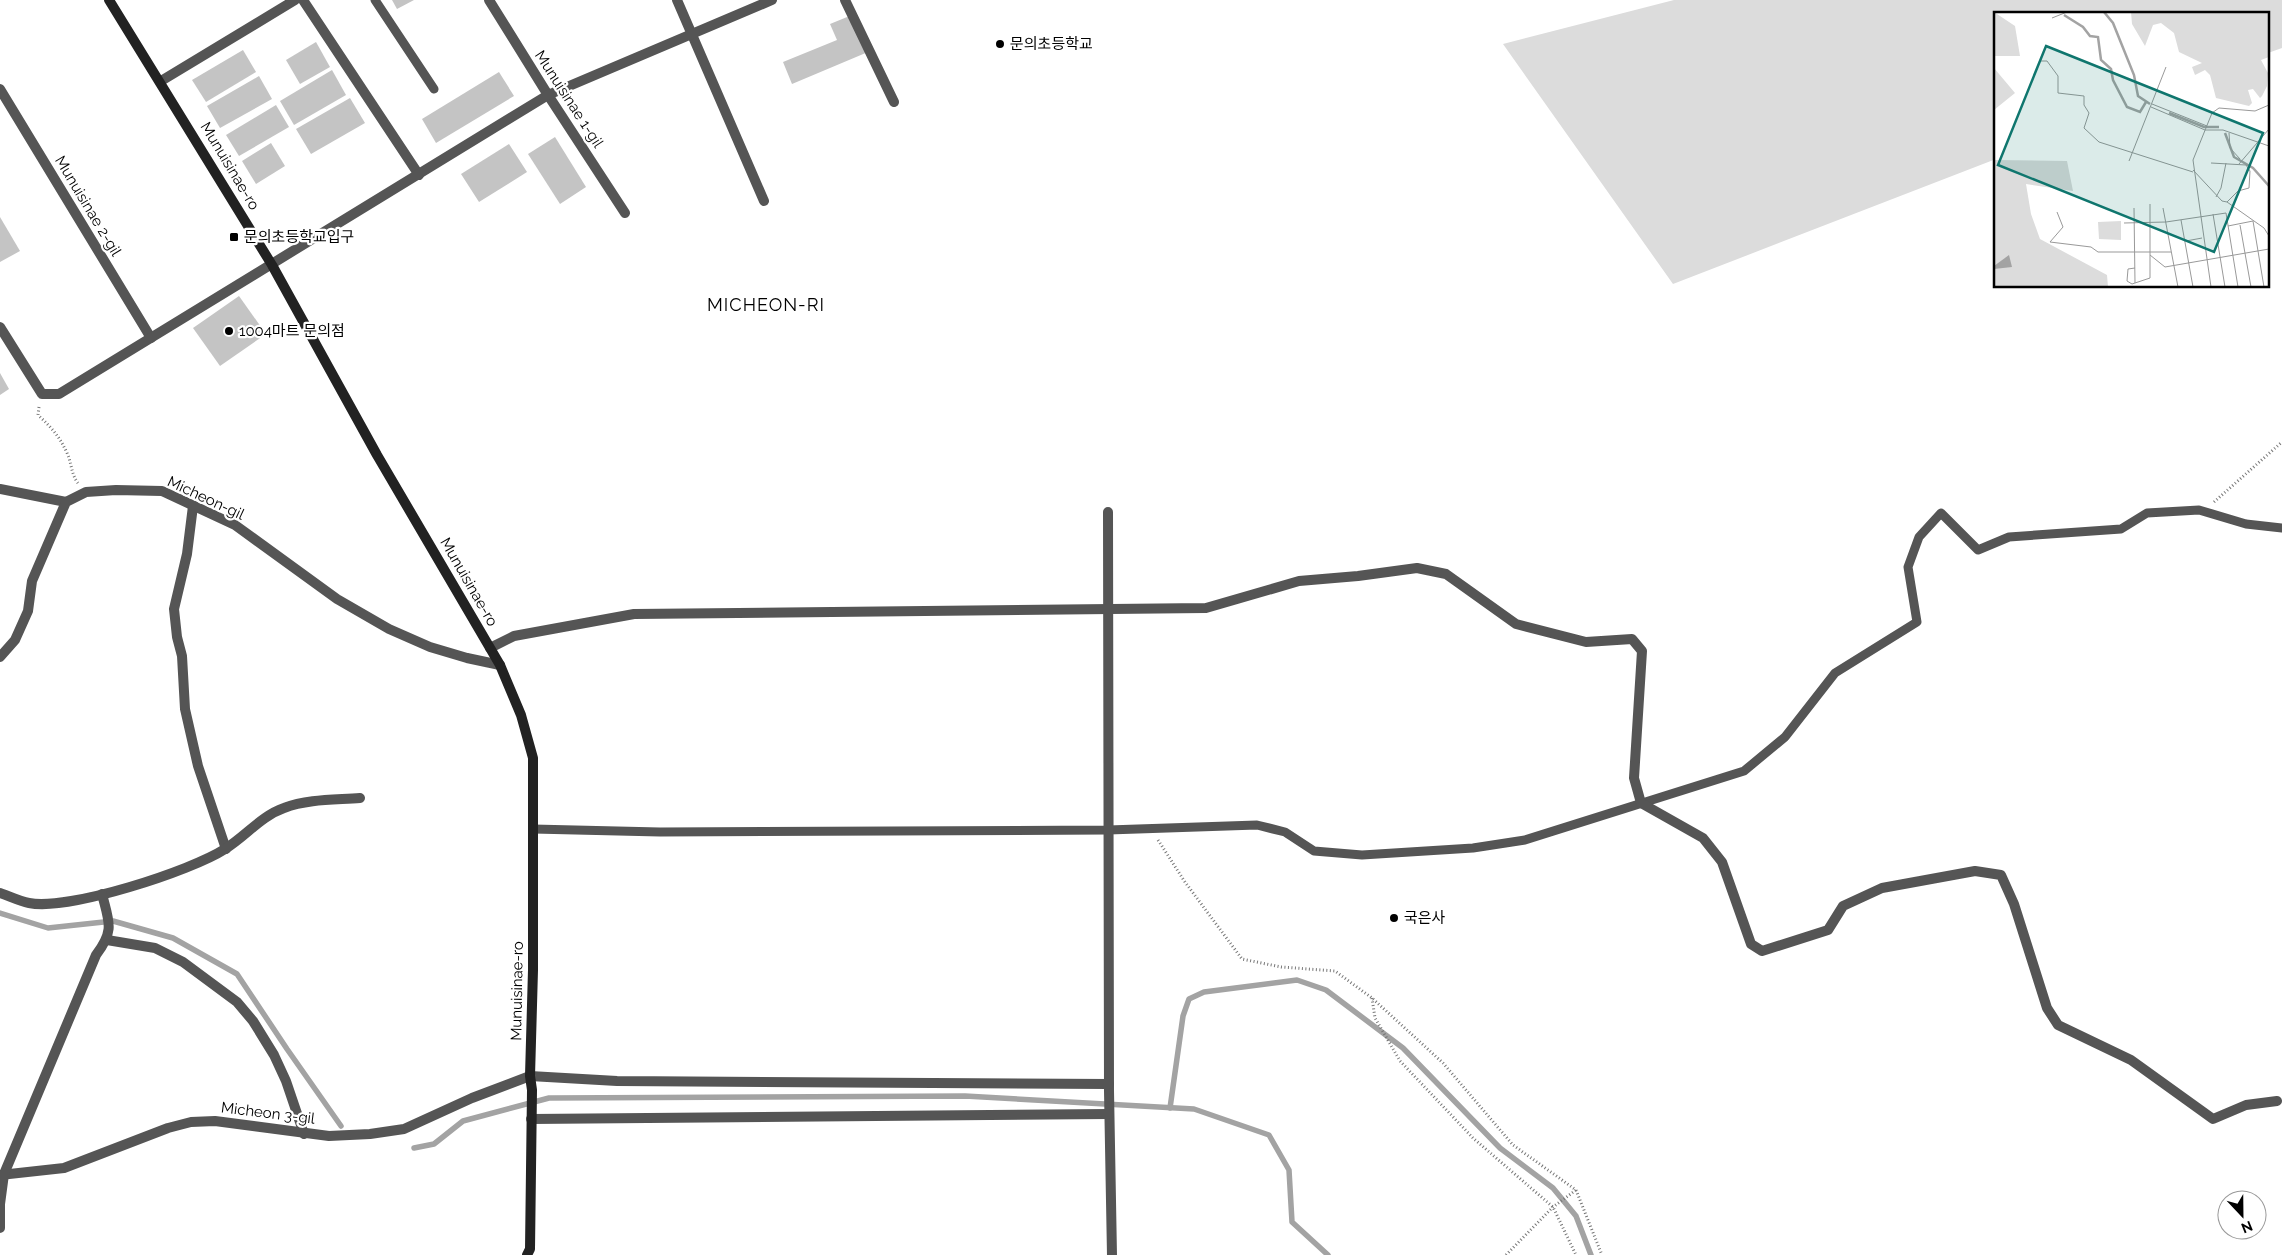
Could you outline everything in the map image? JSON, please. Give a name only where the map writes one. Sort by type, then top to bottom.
[{"type":"street","name":"Munuisinae-ro","points":[[109,0],[161,81],[272,265],[377,455],[500,665],[521,715],[533,758],[530,1076],[532,1090],[530,1249],[527,1255]]},
{"type":"street","points":[[161,81],[295,0]]},
{"type":"street","points":[[303,0],[419,175]]},
{"type":"street","name":"Munuisinae 1-gil","points":[[489,0],[625,213]]},
{"type":"street","points":[[677,0],[690,34],[764,201]]},
{"type":"street","points":[[0,327],[42,394],[59,394],[548,95],[772,0]]},
{"type":"street","points":[[845,0],[894,102]]},
{"type":"street","name":"Munuisinae 2-gil","points":[[0,89],[151,338]]},
{"type":"street","points":[[0,488],[66,502],[32,581],[28,611],[15,640],[0,657]]},
{"type":"street","name":"Micheon-gil","points":[[66,502],[86,492],[116,490],[162,491],[235,525],[337,599],[389,629],[430,647],[500,665]]},
{"type":"street","points":[[192,506],[187,554],[174,609],[177,637],[182,656],[185,709],[198,766],[226,849]]},
{"type":"street","points":[[1108,512],[1109,1111],[1112,1255]]},
{"type":"street","points":[[490,648],[514,636],[634,614],[1206,608],[1299,581],[1417,568],[1446,574],[1516,624],[1586,642],[1632,639],[1642,651],[1634,778],[1641,803],[1703,838],[1722,862],[1752,944],[1762,951],[1828,930],[1843,906],[1882,888],[1975,871],[2001,875],[2014,904],[2047,1008],[2058,1025],[2131,1060],[2213,1119],[2246,1105],[2276,1101]]},
{"type":"street","points":[[0,893],[29,903],[60,902],[102,894],[171,875],[226,849],[267,816],[285,807],[310,802],[360,798]]},
{"type":"street","points":[[0,1228],[2,1174],[96,954],[109,936],[102,894]]},
{"type":"street","points":[[109,936],[155,948],[183,962],[237,1002],[253,1021],[274,1055],[286,1081],[304,1134]]},
{"type":"street","points":[[530,1076],[618,1081],[1109,1088]]},
{"type":"street","name":"Micheon 3-gil","points":[[2,1174],[64,1168],[168,1128],[191,1122],[214,1121],[329,1136],[370,1134],[404,1129],[472,1098],[530,1076]]},
{"type":"street","points":[[531,1115],[1109,1111]]},
{"type":"lane","points":[[375,0],[434,89]]},
{"type":"lane","points":[[533,829],[660,832],[1108,830],[1257,825],[1285,832],[1314,851],[1362,855],[1473,848],[1525,840],[1744,771],[1785,737],[1835,673],[1917,622],[1908,567],[1919,538],[1941,513],[1978,550],[2009,537],[2121,529],[2147,513],[2199,510],[2246,524],[2282,528]]},
{"type":"path","points":[[38,415],[55,431],[68,454],[73,477]]},
{"type":"path","points":[[2207,513],[2215,499],[2228,492],[2282,442]]},
{"type":"path","points":[[1150,829],[1185,882],[1242,959],[1281,967],[1335,971],[1372,998],[1443,1063],[1513,1145],[1576,1190],[1602,1255]]},
{"type":"path","points":[[1372,998],[1375,1018],[1400,1061],[1472,1138],[1555,1206],[1576,1255]]},
{"type":"path","points":[[1506,1255],[1555,1206],[1576,1190]]},
{"type":"shaded area","points":[[1674,0],[2282,0],[2282,48],[2270,52],[2270,12],[1994,12],[1994,160],[1673,284],[1503,44]]},
{"type":"building","points":[[392,0],[414,0],[397,9]]},
{"type":"building","points":[[852,15],[868,52],[792,84],[783,62],[837,40],[830,24]]},
{"type":"building","points":[[316,42],[330,67],[300,84],[286,60]]},
{"type":"building","points":[[243,50],[256,72],[206,102],[192,80]]},
{"type":"building","points":[[332,70],[346,95],[294,125],[280,101]]},
{"type":"building","points":[[499,72],[514,96],[436,143],[422,119]]},
{"type":"building","points":[[259,76],[272,99],[220,128],[207,106]]},
{"type":"building","points":[[350,98],[365,123],[311,154],[296,129]]},
{"type":"building","points":[[276,105],[289,127],[239,156],[226,135]]},
{"type":"building","points":[[555,137],[586,187],[560,204],[528,154]]},
{"type":"building","points":[[271,143],[285,166],[256,184],[242,161]]},
{"type":"building","points":[[509,144],[527,172],[479,202],[461,174]]},
{"type":"building","points":[[0,217],[20,251],[0,262]]},
{"type":"building","name":"1004마트 문의점","points":[[239,296],[266,334],[220,366],[193,328]]},
{"type":"building","points":[[0,373],[9,389],[0,395]]},
{"type":"waterway","points":[[0,913],[48,928],[113,921],[173,938],[237,974],[341,1126]]},
{"type":"waterway","points":[[1170,1108],[1183,1016],[1189,999],[1204,992],[1297,980],[1326,990],[1403,1048],[1500,1148],[1553,1188],[1576,1216],[1591,1255]]},
{"type":"waterway","points":[[414,1148],[434,1144],[463,1121],[549,1098],[965,1096],[1194,1109],[1269,1135],[1289,1170],[1292,1222],[1328,1255]]},
{"type":"place","name":"문의초등학교","points":[[1000,44]]},
{"type":"place","name":"문의초등학교입구","points":[[234,237]]},
{"type":"place","name":"1004마트 문의점","points":[[229,331]]},
{"type":"place","name":"국은사","points":[[1394,918]]},
{"type":"district","name":"MICHEON-RI","points":[[766,305]]}]
